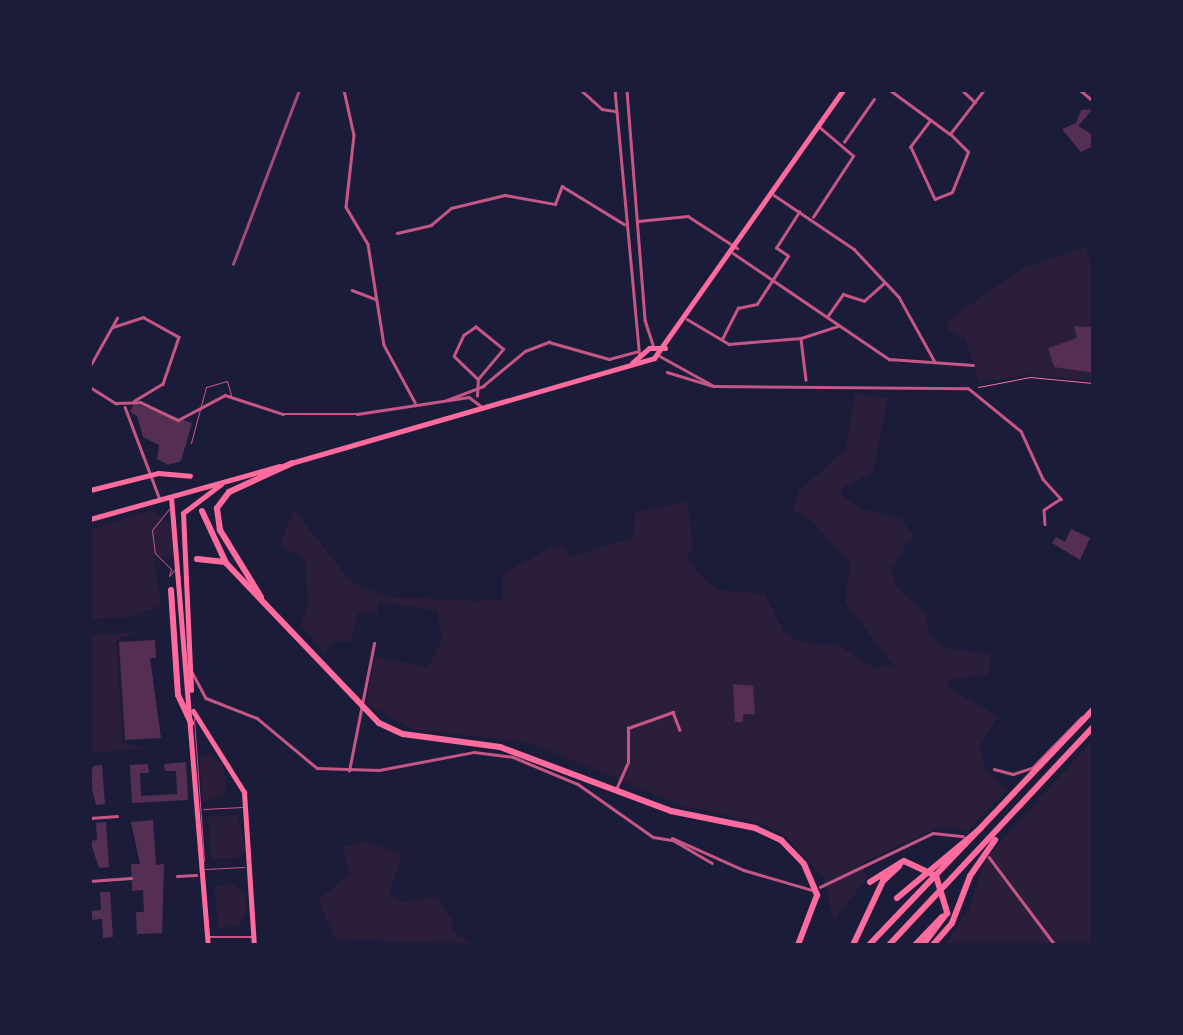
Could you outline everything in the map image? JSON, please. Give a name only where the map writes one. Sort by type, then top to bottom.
[{"type":"highway","points":[[264,602],[220,530],[218,508],[229,492],[292,463]]},
{"type":"highway","points":[[202,512],[226,562],[351,700],[394,731],[500,747],[671,812],[774,836],[799,857],[816,888],[817,907],[798,945]]},
{"type":"highway","points":[[196,559],[226,562]]},
{"type":"highway","points":[[171,590],[178,695],[191,723]]},
{"type":"highway","points":[[869,945],[1001,811],[1093,710]]},
{"type":"highway","points":[[889,945],[973,863],[1093,726]]},
{"type":"highway","points":[[897,898],[960,850]]},
{"type":"highway","points":[[870,882],[898,862],[924,866],[946,896],[942,917],[919,945]]},
{"type":"highway","points":[[933,945],[952,923],[973,863]]},
{"type":"highway","points":[[853,945],[889,872],[924,866]]},
{"type":"main road","points":[[90,518],[629,366],[648,353],[668,347],[843,90]]},
{"type":"main road","points":[[629,366],[648,353]]},
{"type":"main road","points":[[90,490],[158,474],[190,476]]},
{"type":"main road","points":[[183,513],[223,482]]},
{"type":"main road","points":[[184,492],[191,507]]},
{"type":"main road","points":[[171,496],[208,941]]},
{"type":"main road","points":[[172,508],[183,513]]},
{"type":"main road","points":[[183,513],[194,714],[234,769],[248,807],[255,941]]},
{"type":"street","points":[[344,90],[354,135],[346,207],[367,239],[384,345],[416,403]]},
{"type":"street","points":[[581,90],[602,109],[616,111]]},
{"type":"street","points":[[615,90],[626,225],[648,353]]},
{"type":"street","points":[[626,90],[648,353]]},
{"type":"street","points":[[890,90],[931,120],[950,134],[968,152],[952,192],[935,199],[911,147],[931,120]]},
{"type":"street","points":[[962,90],[975,102]]},
{"type":"street","points":[[950,134],[984,90]]},
{"type":"street","points":[[1080,90],[1093,100]]},
{"type":"street","points":[[844,143],[874,100]]},
{"type":"street","points":[[812,219],[853,156],[844,143],[819,127]]},
{"type":"street","points":[[397,233],[505,195],[555,204],[562,186],[626,225]]},
{"type":"street","points":[[774,195],[812,219],[884,282],[910,312],[936,364]]},
{"type":"street","points":[[722,339],[738,308],[757,304],[773,281],[788,256],[776,248],[800,211]]},
{"type":"street","points":[[637,221],[688,216],[773,281],[889,360],[973,365]]},
{"type":"street","points":[[826,318],[843,294],[864,301],[884,282]]},
{"type":"street","points":[[352,290],[377,300]]},
{"type":"street","points":[[112,327],[143,316],[179,337],[162,384],[124,405]]},
{"type":"street","points":[[90,366],[117,318]]},
{"type":"street","points":[[687,319],[738,345],[801,338],[838,326]]},
{"type":"street","points":[[478,380],[454,356],[464,335],[476,327],[503,348],[478,380],[477,398],[482,408]]},
{"type":"street","points":[[801,338],[806,382]]},
{"type":"street","points":[[446,401],[483,386],[525,351],[549,342],[609,359],[648,353],[714,386]]},
{"type":"street","points":[[924,363],[930,353]]},
{"type":"street","points":[[667,372],[714,386],[806,382],[911,392],[968,388],[1021,432],[1043,479],[1061,499],[1044,510],[1045,524]]},
{"type":"street","points":[[90,387],[124,405],[149,459],[160,499]]},
{"type":"street","points":[[134,402],[178,420],[230,395],[283,414],[357,414],[416,403],[477,398]]},
{"type":"street","points":[[348,773],[374,643]]},
{"type":"street","points":[[190,670],[206,698],[256,718],[311,765],[348,773],[493,752],[562,776],[653,837],[666,838],[812,890]]},
{"type":"street","points":[[607,806],[628,762],[628,728],[672,712],[680,730]]},
{"type":"street","points":[[994,769],[1026,771],[1077,720],[1093,718]]},
{"type":"street","points":[[90,818],[117,816]]},
{"type":"street","points":[[820,888],[933,833],[963,836]]},
{"type":"street","points":[[666,838],[712,863]]},
{"type":"street","points":[[988,858],[1055,945]]},
{"type":"street","points":[[176,876],[196,875]]},
{"type":"street","points":[[90,882],[131,878]]},
{"type":"street","points":[[208,941],[255,941]]},
{"type":"street","points":[[113,945],[124,944]]},
{"type":"lane","points":[[191,443],[202,394],[215,380],[230,384],[230,395]]},
{"type":"lane","points":[[172,508],[152,530],[155,553],[171,569],[168,576],[179,569]]},
{"type":"lane","points":[[194,714],[202,869],[252,867]]},
{"type":"lane","points":[[200,809],[248,807]]},
{"type":"path","points":[[968,388],[1030,377],[1093,384]]},
{"type":"shaded area","points":[[1086,247],[1093,270],[1093,381],[1029,375],[979,382],[965,338],[948,330],[947,321],[1023,268]]},
{"type":"shaded area","points":[[855,394],[888,398],[873,472],[840,489],[842,495],[862,509],[901,519],[913,535],[891,568],[897,587],[926,614],[929,634],[944,648],[990,654],[989,674],[950,680],[946,687],[998,716],[979,747],[986,769],[1007,790],[967,831],[942,826],[862,863],[867,878],[834,921],[824,878],[784,835],[762,823],[680,805],[530,743],[413,729],[366,704],[375,656],[428,668],[442,640],[437,611],[380,602],[377,613],[358,613],[351,642],[331,642],[325,654],[300,624],[308,606],[305,558],[279,546],[294,510],[351,582],[388,597],[477,601],[503,599],[503,574],[548,549],[563,545],[569,557],[634,537],[635,512],[688,502],[693,549],[686,557],[718,590],[765,594],[783,631],[800,642],[839,645],[874,668],[893,665],[845,602],[850,563],[810,519],[792,510],[799,491],[846,449]]},
{"type":"shaded area","points":[[151,510],[175,526],[173,558],[153,555],[161,605],[132,617],[90,619],[90,530]]},
{"type":"shaded area","points":[[139,632],[116,640],[123,743],[147,748],[90,753],[90,635]]},
{"type":"shaded area","points":[[1093,740],[1093,945],[945,945],[969,908],[985,859]]},
{"type":"shaded area","points":[[211,755],[223,765],[227,793],[203,803],[199,756]]},
{"type":"shaded area","points":[[237,815],[246,848],[239,858],[211,859],[208,817]]},
{"type":"shaded area","points":[[364,841],[402,854],[389,895],[404,902],[437,896],[453,921],[452,931],[475,945],[335,939],[318,900],[350,874],[342,847]]},
{"type":"shaded area","points":[[232,884],[244,891],[247,912],[240,925],[218,929],[214,886]]},
{"type":"building","points":[[1093,109],[1078,126],[1093,135],[1093,146],[1081,152],[1062,129],[1076,123],[1081,110]]},
{"type":"building","points":[[1074,326],[1093,327],[1093,373],[1054,367],[1048,348],[1077,338]]},
{"type":"building","points":[[134,403],[192,423],[181,461],[168,465],[157,459],[159,445],[143,437],[137,416],[130,412]]},
{"type":"building","points":[[1071,529],[1090,538],[1080,560],[1052,543],[1056,537],[1065,542]]},
{"type":"building","points":[[155,640],[156,658],[150,658],[161,738],[125,740],[119,642]]},
{"type":"building","points":[[733,684],[753,686],[755,714],[743,714],[743,722],[735,722]]},
{"type":"building","points":[[186,762],[188,800],[132,803],[130,765],[148,764],[149,773],[140,773],[141,796],[177,794],[176,771],[165,771],[164,764]]},
{"type":"building","points":[[102,765],[105,804],[96,805],[90,781],[93,766]]},
{"type":"building","points":[[153,820],[156,865],[164,864],[162,933],[137,934],[136,912],[144,912],[143,890],[132,891],[131,864],[140,864],[131,822]]},
{"type":"building","points":[[106,822],[109,867],[99,868],[90,841],[97,840],[96,823]]},
{"type":"building","points":[[100,892],[110,892],[113,937],[103,938],[102,919],[90,920],[90,911],[101,910]]},
{"type":"railway","points":[[233,264],[299,90]]}]
